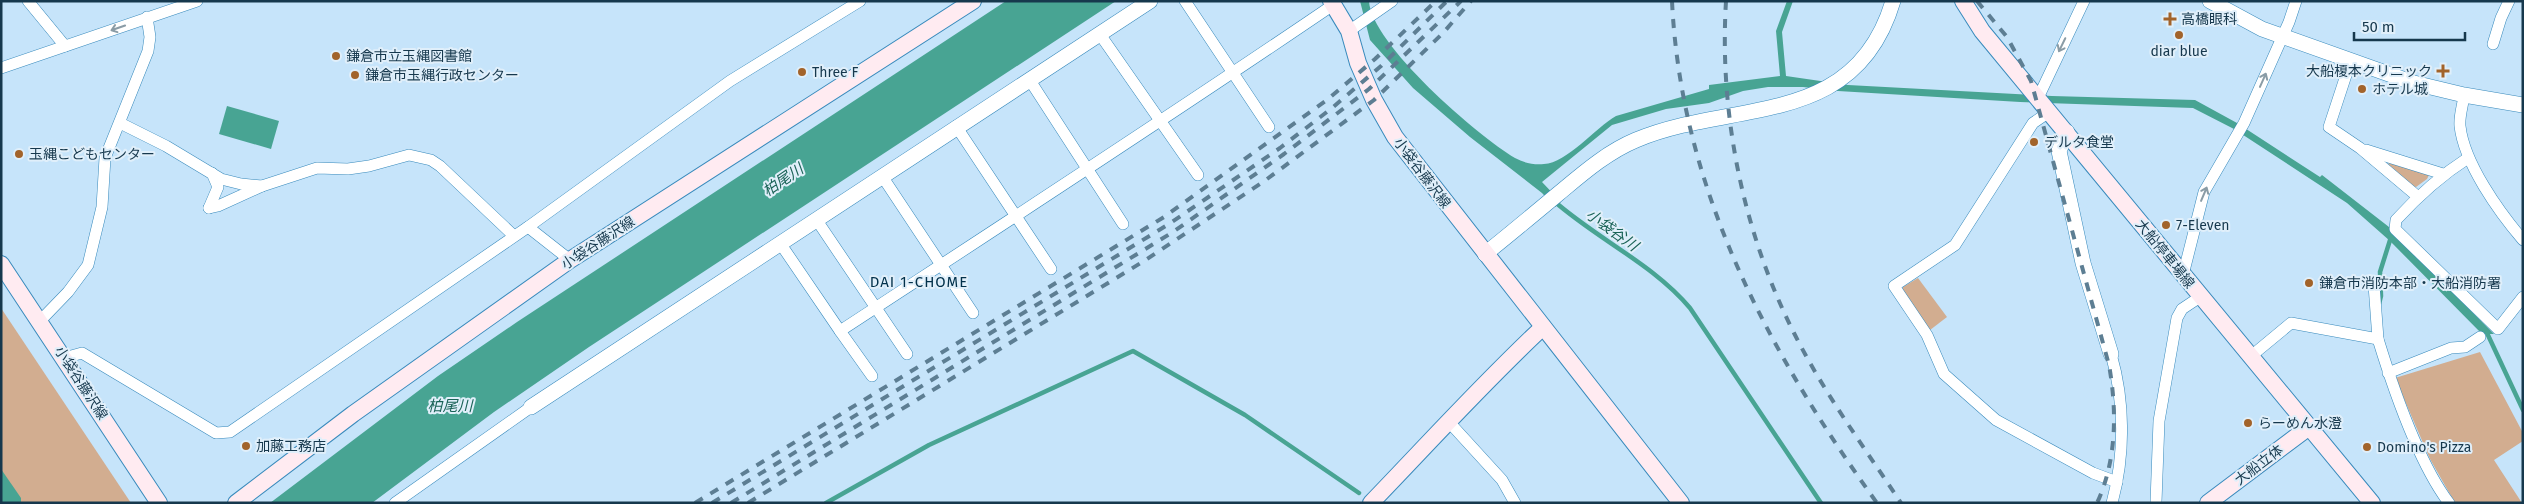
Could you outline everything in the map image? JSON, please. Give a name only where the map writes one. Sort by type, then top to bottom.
[{"type":"main road","name":"小袋谷藤沢線","points":[[238,502],[354,414],[570,260],[973,1]]},
{"type":"main road","name":"大船停車場線","points":[[1963,1],[1982,30],[2041,99],[2200,296],[2372,503]]},
{"type":"main road","name":"小袋谷藤沢線","points":[[1332,3],[1355,27],[1358,63],[1374,100],[1395,137],[1682,503]]},
{"type":"main road","name":"小袋谷藤沢線","points":[[1,264],[159,503]]},
{"type":"main road","points":[[1370,503],[1449,422],[1496,370],[1543,328]]},
{"type":"main road","name":"大船立体","points":[[2208,503],[2309,427]]},
{"type":"street","points":[[28,1],[65,46]]},
{"type":"street","points":[[1,68],[197,1]]},
{"type":"street","points":[[64,358],[82,353],[216,432],[230,432],[513,235],[528,227],[730,81],[860,1]]},
{"type":"street","points":[[395,503],[531,407],[956,126],[1150,1]]},
{"type":"street","points":[[1185,1],[1269,127]]},
{"type":"street","points":[[1355,27],[1392,1]]},
{"type":"street","points":[[1485,254],[1588,169],[1617,149],[1635,140],[1676,127],[1761,111],[1810,97],[1827,88],[1853,69],[1873,45],[1887,22],[1893,1]]},
{"type":"street","points":[[2084,1],[2041,99],[2033,123],[1955,246],[1894,286],[1927,336],[1944,374],[1996,420],[2093,473],[2117,482]]},
{"type":"street","points":[[2210,1],[2250,24],[2282,37],[2414,82],[2464,95],[2523,105]]},
{"type":"street","points":[[2183,275],[2204,192],[2244,123],[2296,1]]},
{"type":"street","points":[[2493,44],[2500,18],[2510,1]]},
{"type":"street","points":[[840,331],[1232,74],[1332,3]]},
{"type":"street","points":[[39,322],[68,292],[88,265],[102,207],[105,158],[148,51],[150,37],[147,17]]},
{"type":"street","points":[[1099,33],[1198,175]]},
{"type":"street","points":[[2351,60],[2329,127],[2360,148],[2417,196]]},
{"type":"street","points":[[1029,79],[1124,224]]},
{"type":"street","points":[[2464,95],[2460,123],[2468,158],[2504,218],[2523,240]]},
{"type":"street","points":[[120,123],[222,178],[241,184],[262,186]]},
{"type":"street","points":[[956,126],[1017,214],[1051,269]]},
{"type":"street","points":[[2067,132],[2059,151],[2083,263],[2111,354],[2119,389],[2122,416],[2117,482],[2112,503]]},
{"type":"street","points":[[2360,148],[2443,174]]},
{"type":"street","points":[[212,173],[218,187],[209,208],[218,206],[262,186],[317,168],[348,169],[369,166],[409,155],[421,156],[440,166],[513,235]]},
{"type":"street","points":[[2468,158],[2443,174],[2417,196],[2396,220],[2396,229],[2459,293],[2498,329],[2523,297]]},
{"type":"street","points":[[882,176],[942,264],[972,313]]},
{"type":"street","points":[[816,219],[907,354]]},
{"type":"street","points":[[528,227],[570,260]]},
{"type":"street","points":[[780,242],[872,376]]},
{"type":"street","points":[[2374,285],[2378,339],[2388,373],[2412,432],[2440,491],[2449,503]]},
{"type":"street","points":[[2156,502],[2159,422],[2177,318],[2182,309],[2200,296]]},
{"type":"street","points":[[2250,357],[2291,323],[2378,339]]},
{"type":"street","points":[[2388,373],[2451,348],[2465,347],[2480,337]]},
{"type":"street","points":[[1449,422],[1502,480],[1515,503]]},
{"type":"shaded area","points":[[2389,163],[2429,175],[2427,179],[2416,187],[2412,186]]},
{"type":"shaded area","points":[[1918,278],[1947,317],[1930,330],[1902,294],[1903,287]]},
{"type":"shaded area","points":[[1,308],[131,503],[1,503]]},
{"type":"shaded area","points":[[2480,352],[2523,433],[2523,441],[2494,460],[2522,503],[2455,503],[2430,459],[2395,378]]},
{"type":"water","name":"柏尾川","points":[[1006,1],[1116,1],[589,347],[494,412],[372,503],[270,503],[438,376],[517,322]]},
{"type":"water","points":[[1360,1],[1369,1],[1374,19],[1387,41],[1406,64],[1453,110],[1498,147],[1518,160],[1533,164],[1544,164],[1562,158],[1616,116],[1709,89],[1709,85],[1780,76],[1776,31],[1787,1],[1793,1],[1782,32],[1786,76],[1848,85],[2052,96],[2195,100],[2237,123],[2320,177],[2322,175],[2389,227],[2494,334],[2482,334],[2390,241],[2347,203],[2234,129],[2193,108],[2020,102],[1838,91],[1803,87],[1768,87],[1743,91],[1709,103],[1666,109],[1612,125],[1542,182],[1561,202],[1555,207],[1542,193],[1470,137],[1413,88],[1370,40]]},
{"type":"water","points":[[227,106],[279,121],[271,149],[219,134]]},
{"type":"water","points":[[1,469],[21,498],[21,503],[1,503]]},
{"type":"waterway","name":"小袋谷川","points":[[1554,201],[1588,228],[1659,278],[1690,308],[1821,503]]},
{"type":"waterway","points":[[2379,304],[2381,296],[2380,272],[2391,237]]},
{"type":"waterway","points":[[2483,329],[2487,333],[2523,410]]},
{"type":"waterway","points":[[826,503],[929,445],[1133,351],[1245,415],[1359,493]]},
{"type":"railway","points":[[695,503],[1164,217],[1327,100],[1375,59],[1436,1]]},
{"type":"railway","points":[[712,503],[1169,224],[1280,148],[1332,108],[1381,66],[1447,1]]},
{"type":"railway","points":[[731,503],[1173,232],[1284,154],[1369,89],[1461,1]]},
{"type":"railway","points":[[748,503],[1144,261],[1263,182],[1374,100],[1443,33],[1471,1]]},
{"type":"railway","points":[[1672,1],[1679,71],[1693,138],[1712,203],[1737,267],[1767,328],[1801,388],[1877,503]]},
{"type":"railway","points":[[1726,1],[1726,86],[1731,129],[1738,172],[1761,254],[1776,294],[1794,333],[1818,377],[1901,503]]},
{"type":"railway","points":[[1977,1],[2007,37],[2031,81],[2109,365],[2112,382],[2114,435],[2104,487],[2097,503]]},
{"type":"place","name":"高橋眼科","points":[[2170,19]]},
{"type":"place","name":"diar blue","points":[[2179,35]]},
{"type":"place","name":"鎌倉市立玉縄図書館","points":[[336,56]]},
{"type":"place","name":"大船榎本クリニック","points":[[2443,71]]},
{"type":"place","name":"Three F","points":[[802,72]]},
{"type":"place","name":"鎌倉市玉縄行政センター","points":[[355,75]]},
{"type":"place","name":"ホテル城","points":[[2362,89]]},
{"type":"place","name":"デルタ食堂","points":[[2034,142]]},
{"type":"place","name":"玉縄こどもセンター","points":[[19,154]]},
{"type":"place","name":"7-Eleven","points":[[2166,225]]},
{"type":"place","name":"鎌倉市消防本部・大船消防署","points":[[2309,283]]},
{"type":"place","name":"らーめん水澄","points":[[2248,423]]},
{"type":"place","name":"加藤工務店","points":[[246,446]]},
{"type":"place","name":"Domino's Pizza","points":[[2367,447]]},
{"type":"district","name":"DAI 1-CHOME","points":[[919,282]]}]
